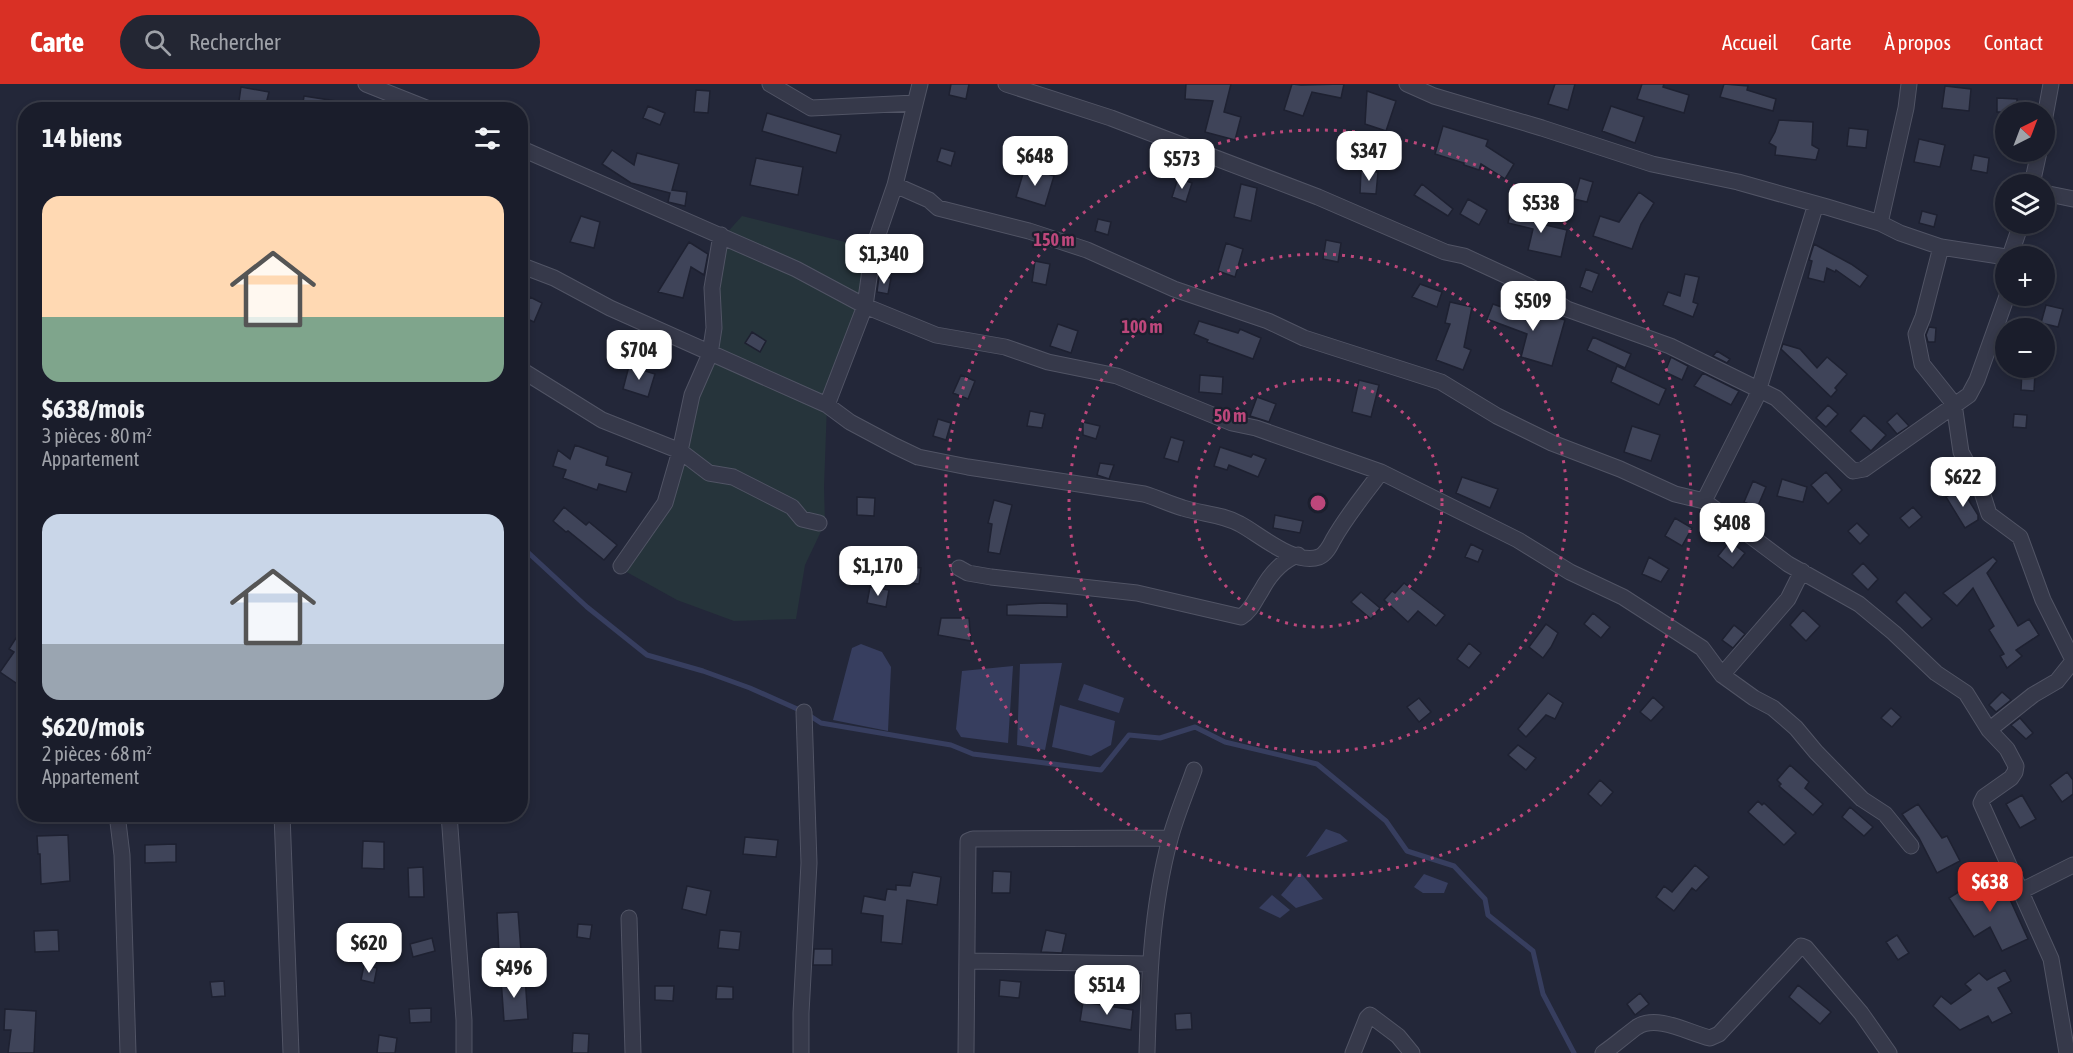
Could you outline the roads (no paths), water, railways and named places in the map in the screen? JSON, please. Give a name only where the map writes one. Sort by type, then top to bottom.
[{"type":"street","points":[[366,84],[411,102]]},
{"type":"street","points":[[770,84],[812,108],[915,103]]},
{"type":"street","points":[[827,405],[865,306],[873,249],[895,185],[920,84]]},
{"type":"street","points":[[1006,84],[1111,118],[1317,197],[1445,252],[1464,256],[1541,292],[1567,309],[1670,346],[1776,398],[1848,468],[1858,472],[1969,395],[1977,380],[2003,306]]},
{"type":"street","points":[[1407,84],[1434,96],[1652,164],[1738,182],[1816,204],[1880,223],[1900,233],[1941,247],[1995,255]]},
{"type":"street","points":[[1880,223],[1906,108],[1909,84]]},
{"type":"street","points":[[2048,102],[2051,84]]},
{"type":"street","points":[[528,151],[796,268],[865,306],[936,335],[1005,346],[1048,362],[1117,376],[1232,423],[1256,428],[1381,472],[1518,540],[1570,572],[1623,597],[1702,648],[1722,675],[1754,698],[1773,708],[1796,728],[1862,799],[1885,814],[1911,846]]},
{"type":"street","points":[[895,185],[929,200],[938,208],[1029,231],[1087,249],[1183,293],[1268,321],[1304,338],[1441,382],[1497,416],[1552,443],[1620,469],[1675,494],[1704,501],[1788,564],[1859,604],[1936,673],[1966,693],[1989,730],[2007,749],[2016,766],[2011,778],[1984,797],[1981,803],[2051,958],[2067,1053]]},
{"type":"street","points":[[2055,195],[2073,199]]},
{"type":"street","points":[[1704,501],[1756,398],[1757,388],[1816,204]]},
{"type":"street","points":[[621,566],[665,503],[680,451],[692,395],[710,354],[714,328],[712,288],[714,263],[721,235]]},
{"type":"street","points":[[1941,247],[1923,317],[1916,334],[1922,364],[1954,404],[1961,452],[1981,489],[1989,514],[2020,537],[2043,600],[2073,661],[2057,681],[2033,695],[1989,730]]},
{"type":"street","points":[[528,268],[554,278],[610,308],[710,354],[827,405],[850,422],[918,457],[1144,494],[1183,508],[1218,515],[1239,523],[1267,543],[1298,555],[1311,558],[1320,556],[1329,548],[1353,509],[1381,472]]},
{"type":"street","points":[[528,374],[602,420],[680,451],[710,473],[733,477],[792,507],[802,519],[819,523]]},
{"type":"street","points":[[959,568],[968,573],[991,577],[1137,593],[1241,617],[1249,611],[1276,570],[1289,558],[1298,555]]},
{"type":"street","points":[[1722,675],[1788,599],[1802,571]]},
{"type":"street","points":[[801,1053],[808,863],[804,712]]},
{"type":"street","points":[[1148,1053],[1153,922],[1170,838],[1194,770]]},
{"type":"street","points":[[118,822],[122,855],[128,1053]]},
{"type":"street","points":[[282,822],[291,1053]]},
{"type":"street","points":[[449,822],[464,1020],[464,1053]]},
{"type":"street","points":[[966,1053],[969,961],[967,844],[970,839],[1170,838]]},
{"type":"street","points":[[2022,891],[2073,865]]},
{"type":"street","points":[[629,918],[633,1053]]},
{"type":"street","points":[[1603,1053],[1638,1026],[1647,1023],[1657,1022],[1710,1038],[1719,1034],[1801,946],[1844,991],[1889,1053]]},
{"type":"street","points":[[969,961],[1150,964]]},
{"type":"street","points":[[1353,1053],[1370,1015],[1398,1036],[1412,1053]]},
{"type":"water","points":[[861,644],[882,652],[891,667],[888,731],[833,720],[852,648]]},
{"type":"water","points":[[1062,663],[1045,750],[1017,745],[1020,664]]},
{"type":"water","points":[[1013,666],[1008,743],[961,737],[956,729],[962,671]]},
{"type":"water","points":[[1084,684],[1124,698],[1119,713],[1078,700]]},
{"type":"water","points":[[1060,705],[1115,721],[1111,745],[1091,756],[1052,747]]},
{"type":"water","points":[[1326,829],[1340,834],[1348,841],[1306,857]]},
{"type":"water","points":[[1300,872],[1323,899],[1296,908],[1281,895]]},
{"type":"water","points":[[1424,874],[1448,883],[1444,893],[1423,893],[1414,887]]},
{"type":"water","points":[[1272,895],[1290,910],[1280,918],[1259,908]]},
{"type":"waterway","points":[[528,552],[587,607],[647,655],[703,671],[750,688],[804,712],[821,723],[951,745],[973,754],[1101,770],[1129,735],[1160,738],[1195,727],[1225,742],[1317,764],[1386,821],[1407,851],[1454,866],[1485,899],[1488,915],[1533,951],[1543,994],[1574,1053]]}]
